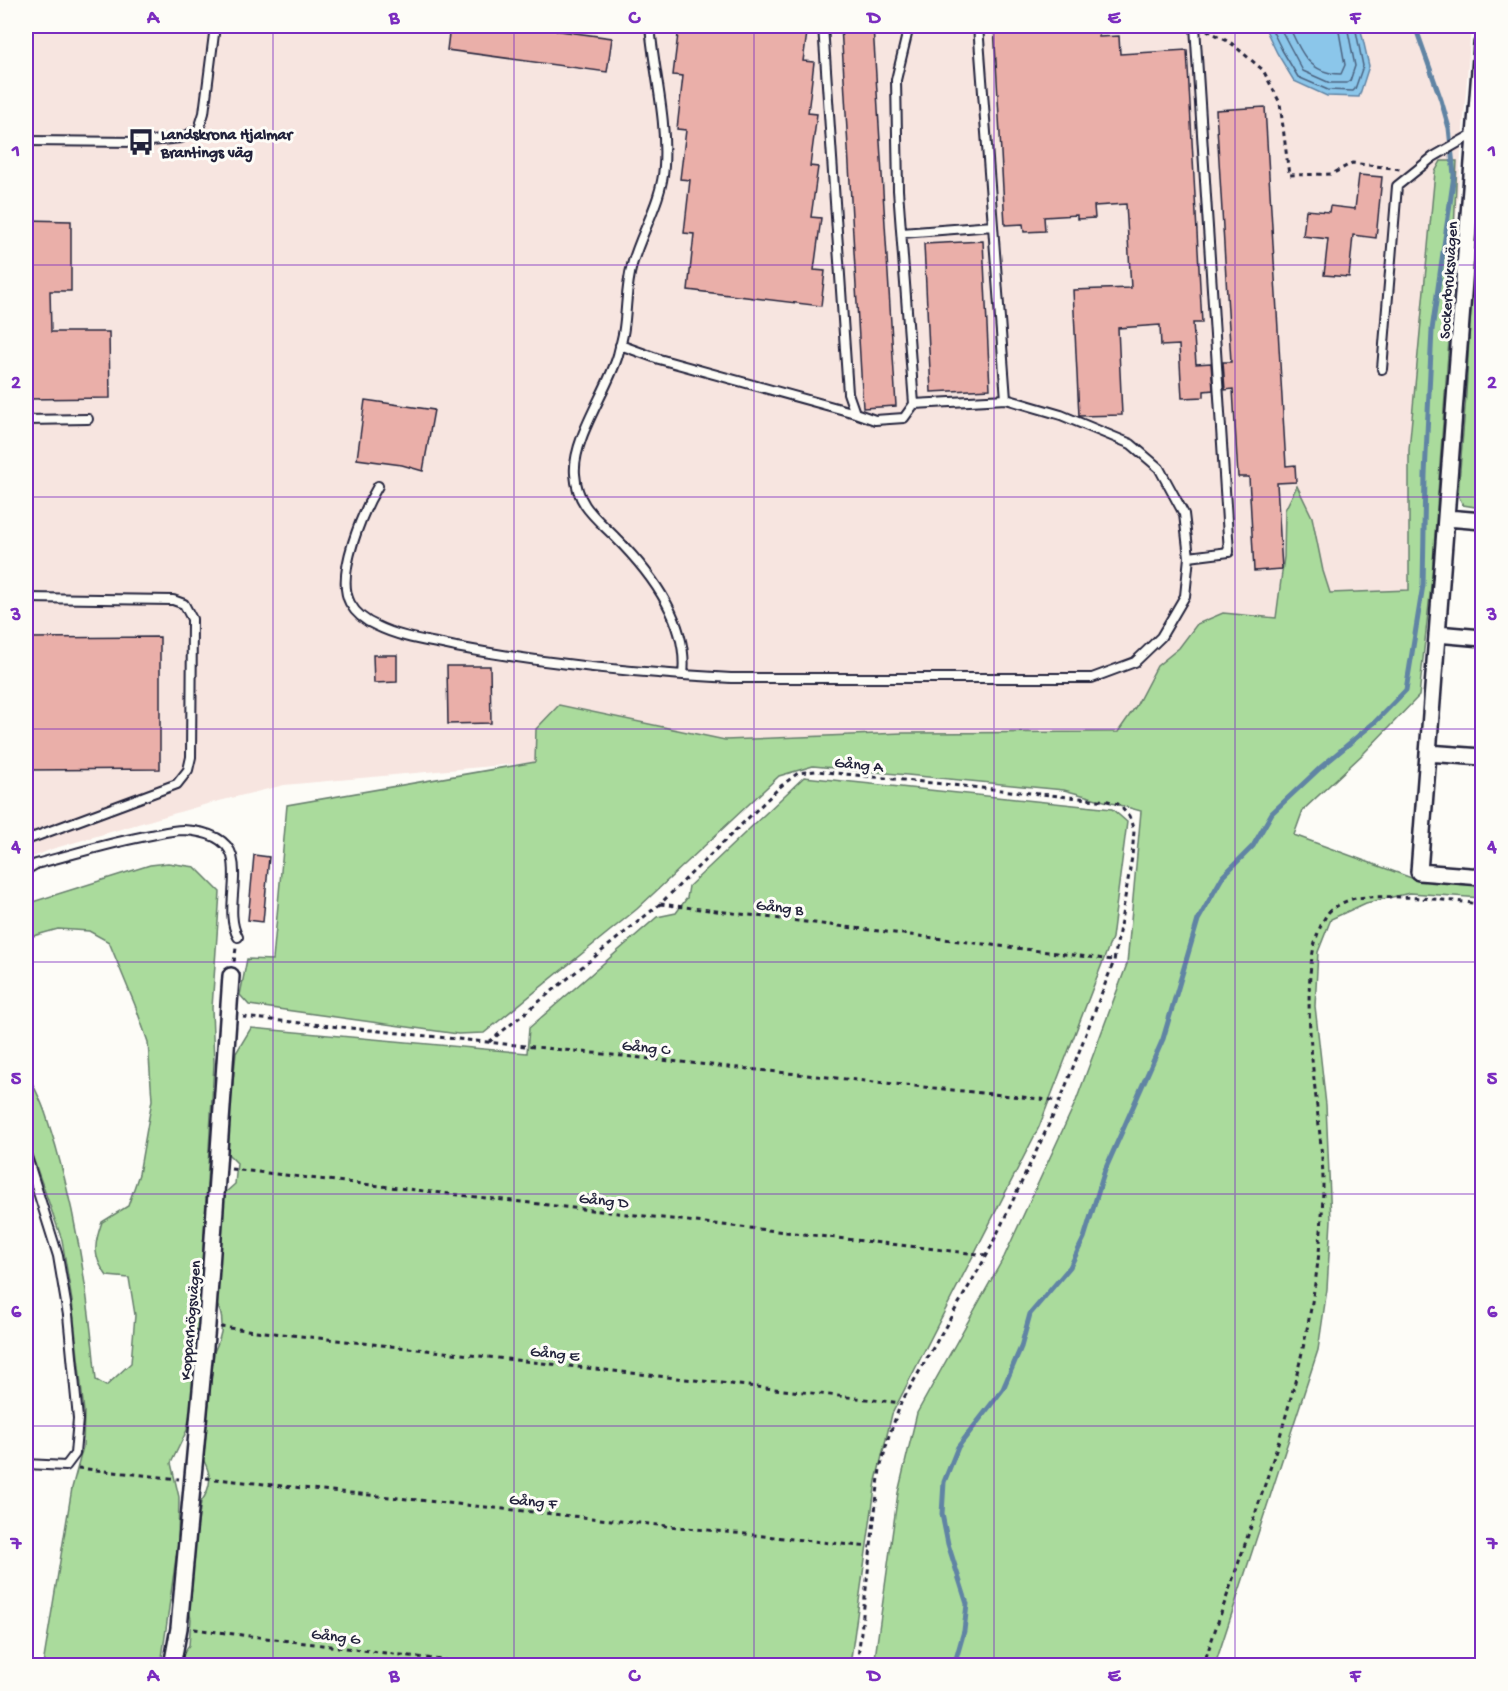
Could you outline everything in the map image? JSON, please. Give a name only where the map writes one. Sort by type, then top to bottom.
[{"type":"street","name":"Sockerbruksvägen","points":[[1482,53],[1419,872],[1482,877]]},
{"type":"street","points":[[1447,518],[1482,521]]},
{"type":"street","points":[[1437,634],[1482,638]]},
{"type":"street","points":[[1428,753],[1482,758]]},
{"type":"street","name":"Kopparhögsvägen","points":[[172,1665],[179,1628],[207,1325],[231,976]]},
{"type":"lane","points":[[26,141],[141,142],[182,138],[198,129],[204,113],[215,26]]},
{"type":"lane","points":[[650,26],[663,123],[664,167],[656,202],[632,265],[626,295],[624,329],[617,358],[579,446],[574,472],[578,494],[590,513],[617,538],[648,575],[669,609],[682,639],[683,675]]},
{"type":"lane","points":[[823,26],[848,393],[855,413]]},
{"type":"lane","points":[[620,345],[659,359],[875,420],[904,418],[914,404],[898,190],[896,80],[909,26]]},
{"type":"lane","points":[[978,26],[1006,399]]},
{"type":"lane","points":[[1189,557],[1229,552],[1195,26]]},
{"type":"lane","points":[[1382,369],[1397,186],[1433,157],[1476,132]]},
{"type":"lane","points":[[902,233],[993,226]]},
{"type":"lane","points":[[378,486],[365,508],[354,537],[345,580],[349,601],[360,617],[378,627],[415,638],[477,651],[637,672],[743,678],[1092,678],[1135,662],[1161,637],[1185,597],[1189,557],[1184,514],[1160,468],[1131,444],[1061,415],[1006,399],[914,404]]},
{"type":"lane","points":[[26,420],[88,419]]},
{"type":"lane","points":[[26,598],[173,600],[184,604],[192,619],[191,757],[188,770],[177,784],[26,840]]},
{"type":"lane","points":[[26,870],[36,864],[133,838],[181,830],[203,832],[221,840],[232,855],[233,929],[238,937]]},
{"type":"lane","points":[[26,1154],[58,1256],[68,1315],[78,1419],[75,1454],[66,1466],[26,1464]]},
{"type":"path","points":[[1206,30],[1231,43],[1263,70],[1280,103],[1289,175],[1332,174],[1352,163],[1414,171]]},
{"type":"path","name":"Gång A","points":[[660,904],[781,786],[798,773],[816,771],[1108,801],[1118,804],[1129,816],[1134,831],[1132,857],[1114,961]]},
{"type":"path","points":[[1203,1665],[1287,1416],[1308,1331],[1319,1255],[1323,1185],[1308,1004],[1313,946],[1329,912],[1354,898],[1418,898],[1482,904]]},
{"type":"path","points":[[489,1042],[660,904]]},
{"type":"path","name":"Gång B","points":[[660,904],[1114,961]]},
{"type":"path","points":[[231,976],[238,937]]},
{"type":"path","points":[[856,1665],[880,1469],[901,1403],[987,1255],[1060,1101],[1114,961]]},
{"type":"path","name":"Gång C","points":[[229,1015],[1060,1101]]},
{"type":"path","name":"Gång D","points":[[219,1168],[987,1255]]},
{"type":"path","name":"Gång E","points":[[207,1325],[901,1403]]},
{"type":"path","name":"Gång F","points":[[66,1466],[177,1479],[193,1477],[870,1547]]},
{"type":"path","name":"Gång G","points":[[179,1628],[490,1665]]},
{"type":"shaded area","points":[[26,26],[1471,26],[1425,627],[1120,734],[711,746],[284,785],[207,804],[52,849],[26,860]]},
{"type":"green space","points":[[1482,128],[1482,508],[1463,505],[1458,495]]},
{"type":"green space","points":[[1441,161],[1457,161],[1450,326],[1432,576],[1419,696],[1364,753],[1303,810],[1294,835],[1417,880],[1482,885],[1482,898],[1410,893],[1366,903],[1331,919],[1318,952],[1315,1006],[1326,1105],[1331,1220],[1327,1289],[1318,1350],[1215,1665],[874,1665],[898,1493],[917,1413],[1004,1257],[1076,1101],[1127,964],[1141,811],[1064,790],[813,766],[779,776],[637,909],[484,1033],[458,1034],[249,1005],[240,995],[247,959],[273,960],[287,805],[535,762],[536,729],[559,705],[725,740],[903,733],[1118,732],[1136,706],[1157,666],[1179,648],[1197,624],[1223,613],[1276,618],[1284,557],[1285,510],[1297,486],[1312,517],[1330,593],[1409,590],[1409,450],[1435,172]]},
{"type":"green space","points":[[804,777],[1112,809],[1127,822],[1112,938],[1039,1127],[892,1414],[876,1481],[850,1665],[180,1666],[182,1656],[189,1645],[191,1619],[187,1601],[201,1502],[210,1481],[203,1459],[214,1352],[222,1327],[221,1315],[216,1303],[221,1213],[225,1193],[235,1184],[237,1163],[226,1152],[236,1053],[251,1028],[527,1053],[529,1028],[657,917],[676,913],[687,898],[689,886]]},
{"type":"green space","points":[[168,863],[195,867],[220,892],[212,1008],[214,1064],[195,1387],[187,1430],[171,1463],[179,1497],[178,1543],[161,1665],[43,1665],[72,1488],[83,1447],[84,1412],[72,1301],[62,1240],[26,1138],[26,1069],[44,1109],[65,1180],[79,1246],[96,1380],[106,1386],[131,1363],[135,1315],[129,1278],[107,1276],[97,1256],[96,1243],[102,1222],[128,1206],[139,1174],[152,1100],[148,1042],[109,942],[89,931],[58,929],[26,938],[26,904],[150,865]]},
{"type":"water","points":[[1264,26],[1360,26],[1369,66],[1359,97],[1327,96],[1294,81]]},
{"type":"building","points":[[450,26],[523,26],[612,38],[607,72],[447,50]]},
{"type":"building","points":[[679,26],[808,26],[803,61],[814,62],[808,113],[817,114],[810,166],[818,167],[811,217],[821,218],[814,270],[825,271],[821,306],[688,290],[694,234],[684,233],[690,180],[680,179],[686,130],[677,129],[683,76],[673,75]]},
{"type":"building","points":[[841,26],[873,26],[896,406],[863,408]]},
{"type":"building","points":[[994,26],[1098,26],[1099,37],[1119,36],[1120,54],[1187,50],[1202,323],[1193,323],[1196,364],[1211,363],[1213,390],[1204,391],[1204,397],[1182,398],[1179,345],[1161,346],[1160,325],[1118,328],[1122,415],[1079,416],[1073,290],[1131,288],[1126,204],[1094,206],[1095,218],[1077,219],[1077,215],[1044,217],[1045,231],[1024,232],[1023,224],[1005,225]]},
{"type":"building","points":[[1265,107],[1286,466],[1295,465],[1296,482],[1277,483],[1282,569],[1254,571],[1249,477],[1238,477],[1233,389],[1225,390],[1223,362],[1231,362],[1216,110]]},
{"type":"building","points":[[1359,175],[1382,177],[1376,238],[1353,235],[1349,277],[1324,275],[1328,239],[1303,236],[1306,210],[1329,212],[1330,206],[1355,209]]},
{"type":"building","points":[[26,220],[71,221],[71,291],[50,291],[51,332],[109,332],[110,398],[26,399]]},
{"type":"building","points":[[983,241],[990,389],[931,392],[924,244]]},
{"type":"building","points":[[365,400],[434,410],[423,471],[402,465],[357,459]]},
{"type":"building","points":[[160,637],[160,769],[26,770],[26,638]]},
{"type":"building","points":[[373,655],[397,655],[397,682],[374,683]]},
{"type":"building","points":[[447,666],[490,666],[491,723],[448,724]]},
{"type":"building","points":[[254,855],[269,857],[263,922],[248,920]]},
{"type":"waterway","points":[[954,1666],[964,1631],[967,1604],[948,1544],[942,1514],[944,1482],[958,1447],[1003,1389],[1021,1347],[1030,1314],[1070,1267],[1084,1238],[1105,1170],[1163,1039],[1198,920],[1223,876],[1253,846],[1272,813],[1320,768],[1375,722],[1406,690],[1423,585],[1425,475],[1432,330],[1454,175],[1449,128],[1415,26]]},
{"type":"place","name":"Landskrona Hjalmar Brantings väg","points":[[141,142]]}]
